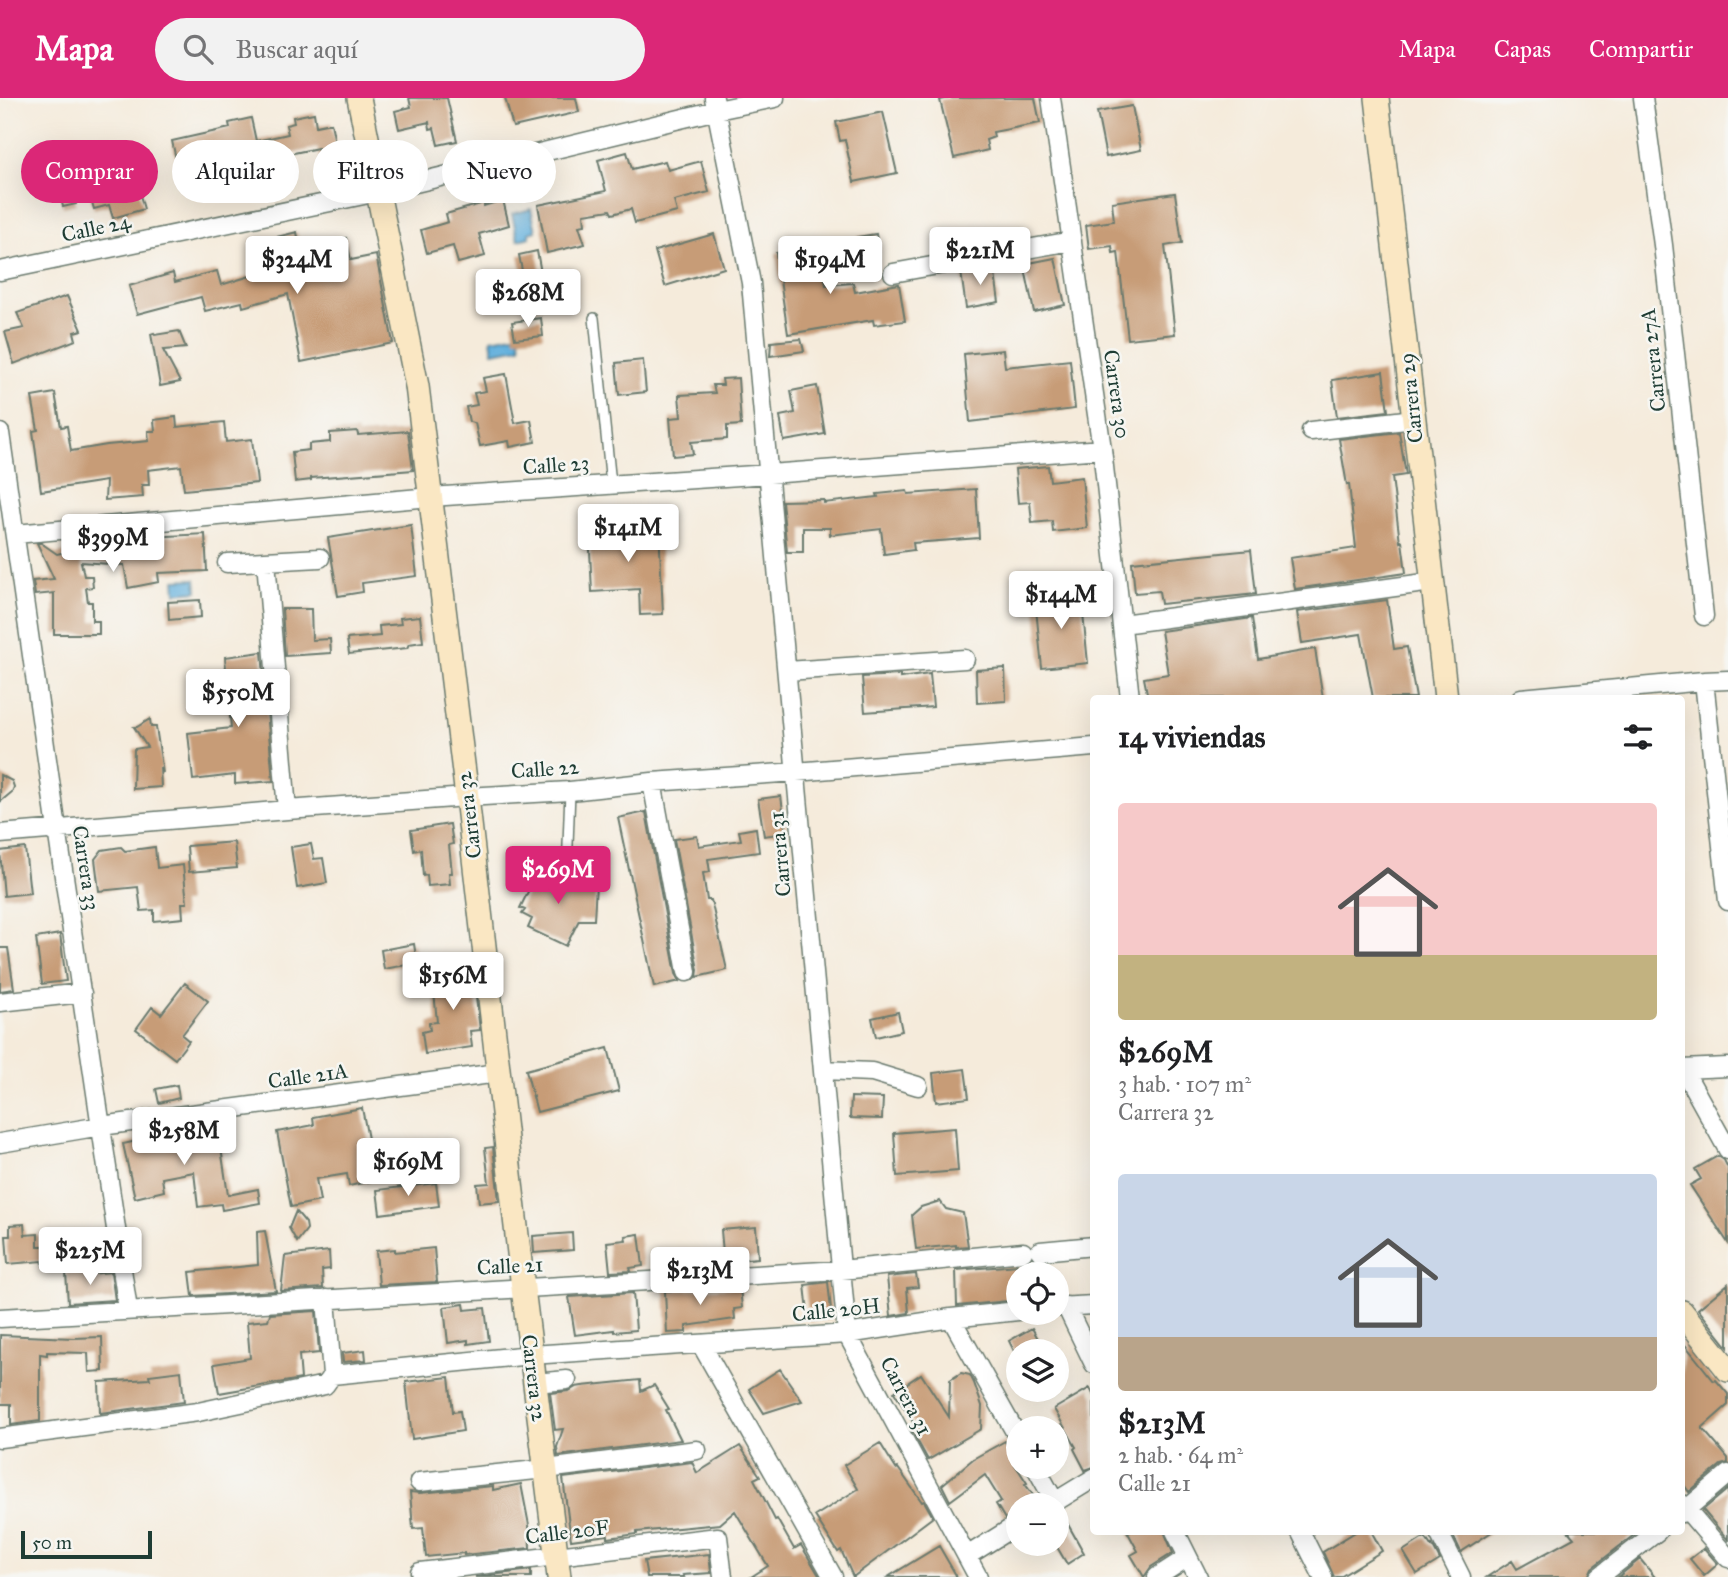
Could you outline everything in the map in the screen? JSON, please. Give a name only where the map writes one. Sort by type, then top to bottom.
[{"type":"street","name":"Carrera 32","points":[[359,98],[367,140]]},
{"type":"street","name":"Calle 24","points":[[428,179],[716,104],[775,98]]},
{"type":"street","name":"Carrera 30","points":[[1051,98],[1102,449],[1130,695]]},
{"type":"street","name":"Carrera 29","points":[[1377,98],[1446,695]]},
{"type":"street","name":"Carrera 27A","points":[[1643,98],[1663,245],[1704,617]]},
{"type":"street","name":"Carrera 31","points":[[716,104],[751,283],[847,1334],[978,1577]]},
{"type":"street","name":"Calle 24","points":[[0,271],[325,203]]},
{"type":"street","name":"Carrera 32","points":[[380,203],[417,386],[558,1566]]},
{"type":"street","points":[[893,273],[1072,241]]},
{"type":"street","points":[[1311,431],[1414,419]]},
{"type":"street","name":"Carrera 33","points":[[0,433],[128,1310]]},
{"type":"street","name":"Calle 23","points":[[15,534],[431,497],[1102,449]]},
{"type":"street","points":[[228,563],[320,558]]},
{"type":"street","points":[[266,561],[287,810]]},
{"type":"street","points":[[1122,624],[1432,582]]},
{"type":"street","points":[[787,671],[965,659]]},
{"type":"street","points":[[1553,695],[1728,680]]},
{"type":"street","points":[[1704,681],[1728,901]]},
{"type":"street","name":"Calle 22","points":[[0,834],[287,810],[570,791],[652,782],[1090,747]]},
{"type":"street","points":[[652,782],[687,972]]},
{"type":"street","points":[[0,1002],[82,993]]},
{"type":"street","points":[[1685,1069],[1728,1067]]},
{"type":"street","points":[[823,1070],[872,1072],[918,1086]]},
{"type":"street","name":"Calle 21A","points":[[0,1143],[102,1126],[498,1073]]},
{"type":"street","points":[[1685,1074],[1728,1150]]},
{"type":"street","name":"Calle 21","points":[[0,1318],[841,1270],[1090,1246]]},
{"type":"street","points":[[326,1299],[332,1376]]},
{"type":"street","points":[[1069,1307],[1090,1305]]},
{"type":"street","name":"Calle 20H","points":[[0,1438],[198,1412],[325,1385],[332,1376],[531,1356],[847,1334],[1006,1312]]},
{"type":"street","points":[[1685,1316],[1728,1370]]},
{"type":"street","points":[[951,1318],[1006,1416]]},
{"type":"street","points":[[1069,1321],[1090,1357]]},
{"type":"street","points":[[701,1345],[833,1577]]},
{"type":"street","points":[[535,1383],[567,1380]]},
{"type":"street","points":[[419,1482],[697,1450]]},
{"type":"street","points":[[1685,1507],[1728,1474]]},
{"type":"street","points":[[1069,1493],[1090,1480]]},
{"type":"street","points":[[1685,1511],[1728,1558]]},
{"type":"street","points":[[967,1556],[1006,1532]]},
{"type":"street","points":[[1177,1535],[1198,1577]]},
{"type":"street","points":[[1302,1535],[1323,1577]]},
{"type":"street","points":[[1440,1535],[1461,1577]]},
{"type":"street","points":[[1599,1577],[1653,1535]]},
{"type":"street","name":"Calle 20F","points":[[420,1572],[558,1566],[718,1537],[723,1577]]},
{"type":"street","points":[[1157,1577],[1188,1557]]},
{"type":"lane","points":[[594,318],[611,484]]},
{"type":"lane","points":[[567,871],[570,791]]},
{"type":"water","points":[[531,209],[536,231],[529,233],[530,237],[518,240],[512,214]]},
{"type":"water","points":[[519,334],[521,347],[493,352],[491,339]]},
{"type":"water","points":[[196,579],[197,591],[176,593],[175,580]]},
{"type":"building","points":[[409,98],[447,98],[457,140],[442,140],[442,144],[438,145],[434,128],[430,129],[429,122],[399,129],[395,111],[411,107]]},
{"type":"building","points":[[505,98],[576,98],[579,112],[513,127]]},
{"type":"building","points":[[1035,98],[1040,123],[993,132],[994,137],[986,140],[988,150],[954,158],[940,100]]},
{"type":"building","points":[[1132,106],[1141,150],[1106,157],[1097,112]]},
{"type":"building","points":[[883,112],[897,173],[854,182],[845,140],[840,141],[836,122]]},
{"type":"building","points":[[314,113],[316,126],[331,123],[334,140],[313,140],[313,149],[299,152],[299,140],[261,140],[288,134],[286,125],[294,123],[293,117]]},
{"type":"building","points":[[251,118],[256,140],[176,140],[230,128],[229,123]]},
{"type":"building","points":[[627,152],[632,169],[665,161],[668,170],[701,161],[709,192],[674,201],[677,212],[635,223],[631,209],[612,214],[610,210],[584,214],[585,225],[579,226],[585,244],[547,253],[538,205],[606,191],[598,160]]},
{"type":"building","points":[[1175,193],[1182,243],[1165,246],[1175,334],[1128,339],[1118,252],[1113,253],[1112,246],[1089,249],[1086,225],[1114,221],[1112,202]]},
{"type":"building","points":[[62,203],[76,203],[76,204],[63,207]]},
{"type":"building","points":[[92,203],[142,203],[144,209],[113,218],[109,205],[94,209]]},
{"type":"building","points":[[484,203],[484,206],[504,203],[509,225],[479,234],[485,256],[458,263],[453,246],[427,253],[421,230],[448,222],[446,214]]},
{"type":"building","points":[[297,232],[300,248],[346,238],[351,260],[376,255],[393,343],[301,362],[288,294],[243,307],[242,302],[205,311],[201,297],[137,314],[129,286],[173,273],[175,282],[217,271],[221,285],[280,267],[273,238]]},
{"type":"building","points":[[714,234],[724,268],[665,286],[655,251]]},
{"type":"building","points":[[876,234],[879,251],[859,254],[857,237]]},
{"type":"building","points":[[818,245],[826,285],[853,283],[855,292],[899,284],[905,321],[874,325],[873,320],[788,334],[776,253]]},
{"type":"building","points":[[537,251],[541,273],[523,276],[519,255]]},
{"type":"building","points":[[1055,258],[1065,305],[1034,312],[1024,264]]},
{"type":"building","points":[[994,267],[999,302],[966,308],[961,272]]},
{"type":"building","points":[[67,296],[82,330],[74,332],[76,340],[14,364],[5,332],[24,328],[17,313]]},
{"type":"building","points":[[541,318],[543,336],[515,339],[512,322]]},
{"type":"building","points":[[179,331],[186,348],[163,350],[180,382],[160,386],[151,334]]},
{"type":"building","points":[[801,339],[804,351],[770,356],[771,342]]},
{"type":"building","points":[[1003,350],[1005,367],[1070,360],[1075,409],[970,422],[964,354]]},
{"type":"building","points":[[643,360],[646,392],[619,395],[616,363]]},
{"type":"building","points":[[1383,372],[1388,411],[1337,417],[1332,380]]},
{"type":"building","points":[[506,374],[515,423],[531,420],[535,442],[510,447],[509,441],[480,446],[475,423],[469,422],[466,407],[477,405],[474,393],[486,391],[483,378]]},
{"type":"building","points":[[738,378],[741,425],[727,426],[727,439],[691,442],[693,454],[673,456],[670,418],[681,417],[679,395],[715,393],[713,385],[723,385],[722,379]]},
{"type":"building","points":[[817,386],[825,434],[784,441],[780,416],[795,413],[791,391]]},
{"type":"building","points":[[55,393],[61,427],[67,426],[71,451],[149,441],[148,431],[155,431],[154,420],[176,417],[177,427],[224,422],[226,442],[252,439],[257,483],[184,490],[181,466],[148,470],[149,485],[142,485],[143,497],[105,500],[106,481],[41,491],[33,431],[38,430],[32,397]]},
{"type":"building","points":[[357,431],[358,435],[408,431],[413,470],[311,478],[295,482],[292,452],[309,450],[309,444],[330,442],[330,433]]},
{"type":"building","points":[[1399,432],[1406,475],[1392,477],[1406,573],[1295,589],[1290,558],[1356,548],[1349,484],[1347,485],[1339,439]]},
{"type":"building","points":[[1048,466],[1050,481],[1082,477],[1087,528],[1053,532],[1052,521],[1032,523],[1030,502],[1018,503],[1015,469]]},
{"type":"building","points":[[976,489],[979,538],[913,543],[914,550],[884,554],[881,529],[830,535],[830,528],[803,528],[803,552],[787,552],[782,501],[824,500],[824,503],[907,491],[908,494]]},
{"type":"building","points":[[411,525],[417,576],[362,583],[363,592],[338,596],[328,538]]},
{"type":"building","points":[[659,527],[663,614],[640,615],[639,589],[592,592],[589,530]]},
{"type":"building","points":[[205,534],[207,571],[158,573],[159,582],[128,588],[124,565],[81,562],[84,576],[92,576],[93,587],[86,588],[88,602],[92,602],[92,621],[99,621],[99,634],[54,634],[54,593],[35,595],[33,581],[54,579],[37,543],[57,554],[88,545],[121,547],[121,544],[168,536]]},
{"type":"building","points":[[1251,550],[1256,594],[1161,604],[1159,591],[1135,593],[1132,562]]},
{"type":"building","points":[[1081,594],[1088,663],[1042,668],[1035,599]]},
{"type":"building","points":[[200,600],[201,617],[169,620],[168,602]]},
{"type":"building","points":[[1387,600],[1394,649],[1407,647],[1415,695],[1372,695],[1361,634],[1302,643],[1297,612]]},
{"type":"building","points":[[282,609],[311,609],[312,640],[330,639],[331,653],[285,656]]},
{"type":"building","points":[[420,616],[423,642],[409,644],[407,648],[349,654],[347,639],[380,636],[379,626],[401,624],[400,618]]},
{"type":"building","points":[[1252,618],[1258,659],[1315,649],[1323,695],[1147,695],[1144,678],[1168,674],[1161,631]]},
{"type":"building","points":[[262,652],[273,781],[235,784],[235,775],[193,780],[188,733],[231,728],[225,657]]},
{"type":"building","points":[[1005,668],[1006,701],[977,703],[976,670]]},
{"type":"building","points":[[930,674],[933,707],[865,712],[862,677],[900,675],[900,678]]},
{"type":"building","points":[[150,719],[151,727],[156,727],[163,773],[160,768],[161,787],[133,789],[134,749],[147,747],[134,727]]},
{"type":"building","points":[[0,775],[12,781],[14,787],[0,802]]},
{"type":"building","points":[[781,796],[786,833],[764,836],[758,799]]},
{"type":"building","points":[[646,812],[676,974],[680,981],[654,987],[618,818]]},
{"type":"building","points":[[450,824],[453,844],[449,845],[452,873],[449,873],[450,884],[428,886],[427,875],[423,876],[421,849],[414,851],[411,830]]},
{"type":"building","points":[[756,828],[759,852],[708,859],[710,872],[703,873],[707,900],[711,900],[727,970],[697,977],[698,970],[674,839],[697,836],[699,846],[741,840],[739,831]]},
{"type":"building","points":[[234,842],[237,868],[189,872],[187,846]]},
{"type":"building","points":[[311,844],[314,859],[323,858],[327,883],[297,888],[291,847]]},
{"type":"building","points":[[121,847],[125,851],[155,847],[157,868],[183,865],[187,903],[182,903],[183,918],[154,921],[154,910],[141,911],[138,887],[99,891],[95,859],[102,850]]},
{"type":"building","points":[[25,848],[30,893],[4,896],[0,851]]},
{"type":"building","points":[[539,869],[567,883],[596,884],[594,920],[579,920],[566,946],[528,928],[532,919],[522,914],[525,910],[520,908]]},
{"type":"building","points":[[60,934],[66,981],[42,984],[36,938]]},
{"type":"building","points":[[414,944],[417,963],[384,969],[381,950]]},
{"type":"building","points":[[0,948],[8,948],[14,989],[0,991]]},
{"type":"building","points":[[466,967],[467,975],[473,974],[480,1030],[470,1031],[472,1047],[425,1054],[422,1032],[430,1030],[429,1023],[437,1022],[432,971]]},
{"type":"building","points":[[185,983],[208,1001],[182,1035],[189,1041],[175,1059],[136,1029],[152,1007],[161,1014]]},
{"type":"building","points":[[898,1012],[902,1031],[876,1037],[872,1018]]},
{"type":"building","points":[[608,1048],[619,1091],[537,1112],[526,1070]]},
{"type":"building","points":[[965,1069],[969,1098],[936,1102],[933,1073]]},
{"type":"building","points":[[177,1085],[179,1098],[159,1103],[156,1089]]},
{"type":"building","points":[[851,1097],[883,1098],[882,1119],[850,1118]]},
{"type":"building","points":[[362,1108],[376,1180],[349,1186],[347,1174],[316,1179],[320,1201],[291,1207],[277,1132],[314,1125],[313,1117]]},
{"type":"building","points":[[218,1128],[228,1195],[258,1189],[260,1203],[222,1210],[221,1204],[198,1207],[194,1172],[162,1178],[164,1191],[135,1198],[123,1144],[156,1137],[155,1133],[174,1129],[175,1136]]},
{"type":"building","points":[[955,1128],[958,1171],[897,1176],[894,1133]]},
{"type":"building","points":[[493,1147],[499,1201],[479,1203],[477,1184],[489,1183],[485,1148]]},
{"type":"building","points":[[1718,1156],[1728,1168],[1728,1243],[1690,1185],[1701,1179],[1695,1169]]},
{"type":"building","points":[[436,1183],[439,1206],[380,1214],[377,1190]]},
{"type":"building","points":[[940,1201],[946,1209],[963,1213],[968,1246],[916,1249],[912,1215],[921,1207]]},
{"type":"building","points":[[296,1211],[306,1223],[307,1229],[297,1242],[289,1228]]},
{"type":"building","points":[[24,1224],[25,1235],[38,1234],[38,1246],[59,1246],[59,1265],[43,1265],[43,1261],[8,1264],[6,1236],[10,1236],[10,1225]]},
{"type":"building","points":[[756,1227],[758,1258],[737,1260],[737,1265],[724,1265],[721,1230]]},
{"type":"building","points":[[265,1231],[276,1291],[193,1296],[190,1272],[258,1265],[257,1232]]},
{"type":"building","points":[[572,1233],[573,1250],[534,1253],[533,1236]]},
{"type":"building","points":[[639,1234],[643,1266],[630,1268],[631,1271],[610,1272],[607,1242],[626,1240],[625,1236]]},
{"type":"building","points":[[434,1248],[437,1282],[379,1285],[376,1251]]},
{"type":"building","points":[[329,1251],[330,1269],[322,1270],[323,1288],[281,1291],[285,1256]]},
{"type":"building","points":[[1006,1266],[1006,1301],[957,1306],[956,1270]]},
{"type":"building","points":[[90,1271],[90,1274],[111,1272],[115,1300],[68,1303],[66,1273]]},
{"type":"building","points":[[916,1274],[918,1287],[907,1288],[909,1313],[891,1316],[887,1277]]},
{"type":"building","points":[[828,1282],[832,1319],[809,1321],[805,1285]]},
{"type":"building","points":[[1728,1284],[1728,1347],[1698,1309]]},
{"type":"building","points":[[740,1287],[742,1308],[734,1309],[735,1319],[686,1326],[686,1332],[667,1333],[665,1291]]},
{"type":"building","points":[[633,1293],[636,1330],[575,1335],[569,1297]]},
{"type":"building","points":[[464,1304],[465,1310],[485,1308],[489,1341],[448,1343],[444,1307]]},
{"type":"building","points":[[316,1311],[319,1353],[299,1355],[301,1379],[219,1393],[214,1364],[250,1358],[247,1322],[268,1320],[270,1314]]},
{"type":"building","points":[[1032,1328],[1038,1339],[1013,1339]]},
{"type":"building","points":[[0,1335],[102,1337],[103,1371],[89,1372],[88,1353],[40,1354],[40,1421],[11,1425],[11,1404],[0,1404]]},
{"type":"building","points":[[1685,1345],[1728,1394],[1728,1405],[1702,1428],[1728,1458],[1728,1463],[1721,1465],[1689,1492],[1685,1486]]},
{"type":"building","points":[[365,1350],[366,1360],[343,1362],[342,1353]]},
{"type":"building","points":[[780,1369],[802,1401],[764,1413],[749,1389]]},
{"type":"building","points":[[181,1371],[184,1402],[100,1413],[99,1382],[150,1379],[149,1375]]},
{"type":"building","points":[[961,1373],[970,1375],[974,1383],[982,1406],[981,1429],[928,1460],[911,1429],[916,1427],[894,1392],[921,1374],[949,1417],[950,1380]]},
{"type":"building","points":[[449,1377],[453,1412],[460,1411],[463,1431],[412,1439],[406,1382]]},
{"type":"building","points":[[640,1380],[641,1391],[654,1385],[669,1409],[666,1410],[681,1440],[558,1456],[557,1447],[563,1429],[555,1430],[550,1393],[569,1391],[582,1386]]},
{"type":"building","points":[[1090,1388],[1090,1468],[1085,1470],[1074,1449],[1076,1447],[1069,1435],[1069,1416],[1058,1416],[1054,1409]]},
{"type":"building","points":[[880,1443],[896,1469],[898,1468],[922,1502],[924,1501],[933,1517],[853,1577],[841,1550],[838,1552],[815,1516],[858,1489],[844,1465]]},
{"type":"building","points":[[1006,1443],[1006,1479],[1024,1479],[1032,1493],[1006,1493],[1005,1519],[996,1504],[1001,1501],[985,1475],[950,1501],[942,1485],[973,1459]]},
{"type":"building","points":[[740,1446],[760,1476],[754,1479],[775,1520],[777,1519],[794,1549],[801,1545],[820,1577],[751,1577],[768,1566],[735,1511],[720,1524],[571,1540],[563,1478],[692,1462],[697,1473]]},
{"type":"building","points":[[521,1484],[529,1525],[530,1548],[426,1557],[423,1528],[413,1529],[410,1492],[493,1486],[493,1490]]},
{"type":"building","points":[[1728,1489],[1728,1540],[1703,1510]]},
{"type":"building","points":[[1069,1526],[1084,1553],[1067,1564],[1062,1556],[1069,1556]]},
{"type":"building","points":[[1129,1535],[1166,1535],[1173,1553],[1151,1567],[1144,1577],[1131,1555],[1138,1551]]},
{"type":"building","points":[[1351,1535],[1373,1535],[1382,1551],[1340,1577],[1334,1577],[1323,1552]]},
{"type":"building","points":[[1453,1535],[1487,1535],[1461,1552]]},
{"type":"building","points":[[1571,1535],[1634,1535],[1592,1568],[1588,1577],[1487,1577],[1512,1561],[1517,1569],[1574,1538]]},
{"type":"building","points":[[1425,1537],[1440,1560],[1417,1574],[1403,1551]]},
{"type":"building","points":[[939,1546],[957,1577],[888,1577]]},
{"type":"building","points":[[1704,1548],[1718,1564],[1704,1576],[1690,1559]]},
{"type":"building","points":[[709,1554],[711,1573],[683,1575],[684,1577],[647,1577],[644,1561]]},
{"type":"building","points":[[1640,1559],[1655,1577],[1618,1577]]},
{"type":"building","points":[[531,1570],[531,1577],[475,1577]]}]
